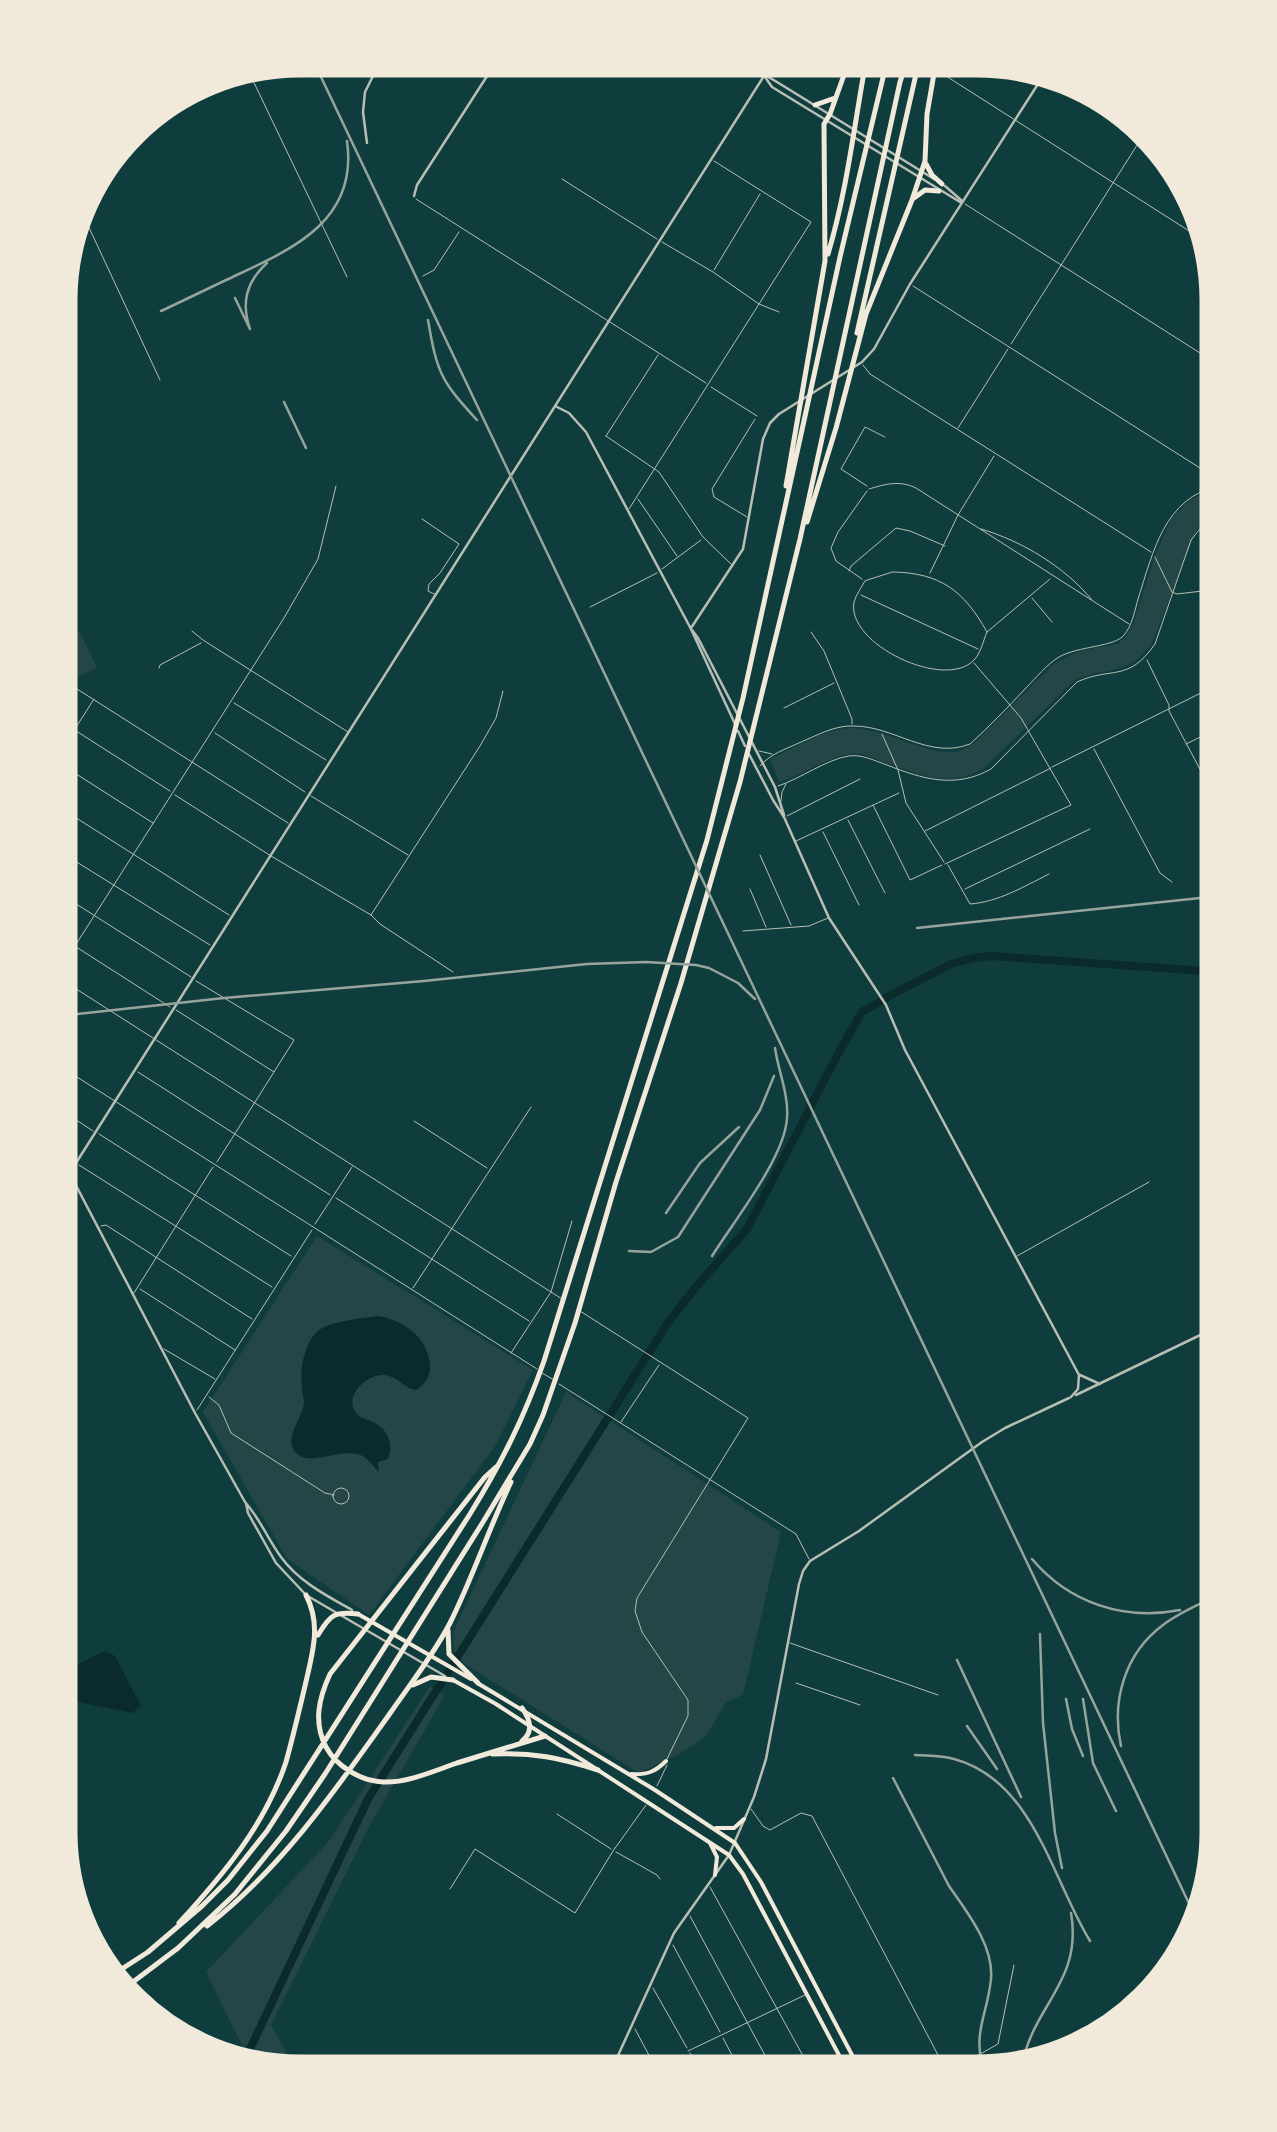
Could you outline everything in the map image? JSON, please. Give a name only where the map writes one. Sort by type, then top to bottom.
[{"type":"highway","points":[[780,528],[826,246],[824,124],[843,75]]},
{"type":"highway","points":[[822,274],[839,212],[863,75]]},
{"type":"highway","points":[[122,1969],[168,1936],[228,1880],[267,1831],[502,1462],[524,1416],[707,840],[743,698],[884,75]]},
{"type":"highway","points":[[133,1982],[235,1904],[290,1846],[362,1753],[448,1626],[544,1415],[681,983],[740,782],[800,539],[902,75]]},
{"type":"highway","points":[[838,419],[916,75]]},
{"type":"highway","points":[[800,539],[866,314],[920,175],[934,75]]},
{"type":"highway","points":[[815,105],[834,98]]},
{"type":"highway","points":[[912,200],[926,190],[940,188],[924,161]]},
{"type":"highway","points":[[196,1933],[262,1863],[324,1774],[521,1459]]},
{"type":"highway","points":[[502,1462],[485,1477],[330,1674],[320,1696],[321,1734],[328,1751],[358,1777],[389,1782],[545,1736]]},
{"type":"highway","points":[[188,1916],[240,1850],[273,1793],[291,1742],[316,1638],[315,1615],[306,1596]]},
{"type":"highway","points":[[316,1638],[335,1614],[358,1614]]},
{"type":"highway","points":[[448,1626],[449,1654],[478,1683]]},
{"type":"highway","points":[[398,1702],[419,1680],[439,1675],[453,1680]]},
{"type":"highway","points":[[515,1745],[528,1736],[530,1726],[522,1708]]},
{"type":"highway","points":[[484,1754],[551,1756],[598,1770]]},
{"type":"main road","points":[[358,1614],[460,1669]]},
{"type":"main road","points":[[453,1680],[729,1855],[743,1874],[840,2057]]},
{"type":"main road","points":[[478,1683],[735,1843],[760,1882],[853,2057]]},
{"type":"main road","points":[[628,1774],[648,1774],[666,1761]]},
{"type":"main road","points":[[711,1827],[734,1828],[744,1820]]},
{"type":"main road","points":[[706,1839],[716,1857],[715,1875]]},
{"type":"street","points":[[366,143],[362,112],[365,92],[374,75]]},
{"type":"street","points":[[488,75],[414,196],[757,416],[712,489],[714,498],[749,519]]},
{"type":"street","points":[[764,76],[851,127],[963,203],[1202,354]]},
{"type":"street","points":[[764,76],[772,87],[900,167],[920,175]]},
{"type":"street","points":[[274,1288],[76,1164],[764,76]]},
{"type":"street","points":[[946,76],[1191,232]]},
{"type":"street","points":[[253,80],[347,277]]},
{"type":"street","points":[[690,629],[743,549],[766,431],[776,417],[859,364],[874,349],[910,284],[1038,84]]},
{"type":"street","points":[[957,429],[1138,143]]},
{"type":"street","points":[[627,511],[810,222],[712,160]]},
{"type":"street","points":[[562,178],[759,304],[779,312]]},
{"type":"street","points":[[712,272],[762,192]]},
{"type":"street","points":[[88,225],[160,380]]},
{"type":"street","points":[[422,276],[434,270],[461,229]]},
{"type":"street","points":[[910,284],[1202,469]]},
{"type":"street","points":[[658,354],[606,436],[654,468],[703,538],[733,566]]},
{"type":"street","points":[[859,364],[1153,553],[1172,592],[1202,591]]},
{"type":"street","points":[[555,407],[569,413],[586,432],[690,629],[757,771],[796,841],[829,918],[886,1005],[905,1050],[1079,1375],[1100,1384]]},
{"type":"street","points":[[869,489],[841,469],[865,427],[885,437]]},
{"type":"street","points":[[930,576],[958,515],[996,454]]},
{"type":"street","points":[[865,581],[836,561],[831,548],[846,519],[869,489],[890,482],[908,484],[1130,625]]},
{"type":"street","points":[[75,945],[318,559],[336,486]]},
{"type":"street","points":[[1199,493],[1202,488]]},
{"type":"street","points":[[757,771],[762,761],[775,754],[832,728],[852,725],[943,750],[970,744],[1053,662],[1077,649],[1118,641],[1130,625],[1163,528],[1174,512],[1202,492]]},
{"type":"street","points":[[637,497],[677,556]]},
{"type":"street","points":[[422,520],[459,544],[428,584],[428,591],[436,595]]},
{"type":"street","points":[[765,785],[786,784],[846,756],[859,756],[932,780],[958,782],[991,769],[1077,682],[1120,673],[1145,658],[1155,644],[1191,540],[1202,527]]},
{"type":"street","points":[[849,570],[896,528],[910,530],[944,546]]},
{"type":"street","points":[[978,528],[1046,560],[1095,602]]},
{"type":"street","points":[[590,607],[660,571],[703,538]]},
{"type":"street","points":[[987,632],[972,606],[930,576],[893,572],[865,581],[854,602],[860,628],[894,656],[935,670],[952,670],[973,662],[987,632],[1052,577]]},
{"type":"street","points":[[858,594],[980,650]]},
{"type":"street","points":[[1030,596],[1052,622]]},
{"type":"street","points":[[690,629],[762,761],[784,817]]},
{"type":"street","points":[[192,631],[349,732]]},
{"type":"street","points":[[811,632],[824,651],[852,725]]},
{"type":"street","points":[[159,668],[203,640]]},
{"type":"street","points":[[1145,658],[1202,774]]},
{"type":"street","points":[[873,805],[910,880],[1071,805],[1028,729],[973,662]]},
{"type":"street","points":[[784,708],[837,681]]},
{"type":"street","points":[[77,689],[290,825]]},
{"type":"street","points":[[372,916],[496,718],[503,691]]},
{"type":"street","points":[[925,830],[1202,693]]},
{"type":"street","points":[[75,728],[94,699]]},
{"type":"street","points":[[231,701],[330,763]]},
{"type":"street","points":[[75,731],[372,916],[452,972]]},
{"type":"street","points":[[212,731],[410,856]]},
{"type":"street","points":[[881,731],[898,770],[906,803],[970,904],[1005,896],[1048,874]]},
{"type":"street","points":[[1186,744],[1202,736]]},
{"type":"street","points":[[1092,746],[1160,873],[1172,882]]},
{"type":"street","points":[[756,750],[775,754]]},
{"type":"street","points":[[75,773],[153,823]]},
{"type":"street","points":[[784,817],[860,780]]},
{"type":"street","points":[[781,805],[786,784]]},
{"type":"street","points":[[796,841],[902,791]]},
{"type":"street","points":[[75,817],[232,916]]},
{"type":"street","points":[[847,817],[885,893]]},
{"type":"street","points":[[822,829],[860,905]]},
{"type":"street","points":[[962,891],[1090,830]]},
{"type":"street","points":[[760,855],[792,928]]},
{"type":"street","points":[[75,861],[213,947]]},
{"type":"street","points":[[750,890],[767,930]]},
{"type":"street","points":[[75,903],[294,1040],[133,1294]]},
{"type":"street","points":[[743,931],[809,926],[829,918]]},
{"type":"street","points":[[75,947],[274,1072]]},
{"type":"street","points":[[75,989],[748,1418],[636,1598],[637,1621],[690,1706],[666,1761],[668,1768],[655,1790]]},
{"type":"street","points":[[135,1070],[531,1322]]},
{"type":"street","points":[[75,1076],[796,1534],[810,1561]]},
{"type":"street","points":[[412,1291],[531,1106]]},
{"type":"street","points":[[75,1119],[294,1258]]},
{"type":"street","points":[[414,1122],[490,1170]]},
{"type":"street","points":[[195,1413],[352,1166]]},
{"type":"street","points":[[75,1180],[195,1413],[279,1555],[305,1581],[358,1614]]},
{"type":"street","points":[[1016,1257],[1149,1182]]},
{"type":"street","points":[[511,1353],[550,1292],[572,1221]]},
{"type":"street","points":[[98,1226],[106,1225],[254,1320]]},
{"type":"street","points":[[137,1288],[235,1350]]},
{"type":"street","points":[[620,2057],[674,1933],[729,1855],[750,1807],[766,1759],[800,1584],[810,1561],[860,1531],[1006,1428],[1202,1334]]},
{"type":"street","points":[[162,1348],[216,1380]]},
{"type":"street","points":[[620,1421],[660,1361]]},
{"type":"street","points":[[1071,1397],[1078,1389],[1079,1375]]},
{"type":"street","points":[[207,1395],[219,1404],[231,1433],[334,1496]]},
{"type":"street","points":[[246,1502],[248,1513],[276,1563],[306,1596],[439,1675]]},
{"type":"street","points":[[790,1642],[938,1694]]},
{"type":"street","points":[[796,1683],[860,1704]]},
{"type":"street","points":[[450,1888],[476,1849],[575,1913],[648,1802]]},
{"type":"street","points":[[750,1807],[762,1826],[770,1830],[802,1814],[812,1816],[936,2057]]},
{"type":"street","points":[[557,1814],[660,1880]]},
{"type":"street","points":[[708,1884],[803,2057]]},
{"type":"street","points":[[688,1913],[766,2057]]},
{"type":"street","points":[[670,1944],[733,2057]]},
{"type":"street","points":[[975,2057],[998,2044],[1014,1966]]},
{"type":"street","points":[[650,1987],[691,2057]]},
{"type":"street","points":[[688,2051],[806,1994]]},
{"type":"street","points":[[632,2028],[650,2057]]},
{"type":"shaded area","points":[[1202,494],[1202,525],[1197,529],[1152,643],[1125,666],[1075,680],[984,768],[971,775],[945,779],[851,754],[779,782],[770,759],[841,729],[878,732],[936,751],[960,751],[974,743],[1056,662],[1077,652],[1119,643],[1126,636],[1172,518],[1190,500]]},
{"type":"shaded area","points":[[80,632],[97,668],[75,678],[75,633]]},
{"type":"shaded area","points":[[317,1236],[533,1370],[496,1445],[369,1615],[287,1559],[203,1412]]},
{"type":"shaded area","points":[[379,1316],[412,1331],[424,1345],[430,1363],[427,1379],[416,1390],[382,1375],[366,1381],[355,1392],[353,1407],[357,1414],[377,1424],[388,1436],[388,1459],[378,1462],[379,1472],[355,1454],[302,1457],[291,1441],[303,1409],[302,1372],[310,1341],[331,1324]]},
{"type":"shaded area","points":[[566,1392],[781,1532],[743,1695],[726,1702],[706,1736],[639,1773],[465,1664],[454,1650],[453,1632]]},
{"type":"shaded area","points":[[104,1651],[115,1656],[141,1706],[132,1713],[75,1701],[75,1666]]},
{"type":"shaded area","points":[[430,1686],[445,1695],[371,1823],[271,2025],[289,2056],[244,2049],[206,1972],[330,1840]]},
{"type":"waterway","points":[[249,2050],[368,1799],[667,1324],[747,1229],[862,1012],[951,964],[973,958],[991,956],[1202,971]]},
{"type":"railway","points":[[320,75],[1190,1905]]},
{"type":"railway","points":[[161,311],[282,253],[319,226],[343,190],[348,168],[347,141]]},
{"type":"railway","points":[[235,298],[250,329],[247,293],[267,263]]},
{"type":"railway","points":[[428,320],[442,375],[477,420]]},
{"type":"railway","points":[[284,402],[306,448]]},
{"type":"railway","points":[[917,928],[1202,898]]},
{"type":"railway","points":[[75,1014],[587,964],[646,962],[709,968],[738,983],[755,999]]},
{"type":"railway","points":[[712,1256],[768,1170],[784,1134],[786,1100],[775,1048]]},
{"type":"railway","points":[[629,1251],[651,1252],[678,1237],[760,1110],[774,1076]]},
{"type":"railway","points":[[666,1213],[700,1163],[739,1127]]},
{"type":"railway","points":[[1032,1559],[1063,1587],[1099,1605],[1138,1613],[1180,1610]]},
{"type":"railway","points":[[1121,1746],[1118,1712],[1130,1664],[1150,1636],[1202,1603]]},
{"type":"railway","points":[[1040,1634],[1043,1723],[1062,1868]]},
{"type":"railway","points":[[957,1660],[1021,1797]]},
{"type":"railway","points":[[1066,1699],[1083,1756]]},
{"type":"railway","points":[[1083,1699],[1093,1763],[1116,1811]]},
{"type":"railway","points":[[967,1726],[997,1769]]},
{"type":"railway","points":[[915,1755],[954,1759],[981,1770],[1003,1788],[1022,1809],[1037,1835],[1090,1941]]},
{"type":"railway","points":[[893,1778],[988,1954],[991,1979],[979,2046],[981,2057]]},
{"type":"railway","points":[[1025,2052],[1070,1958],[1071,1913]]}]
